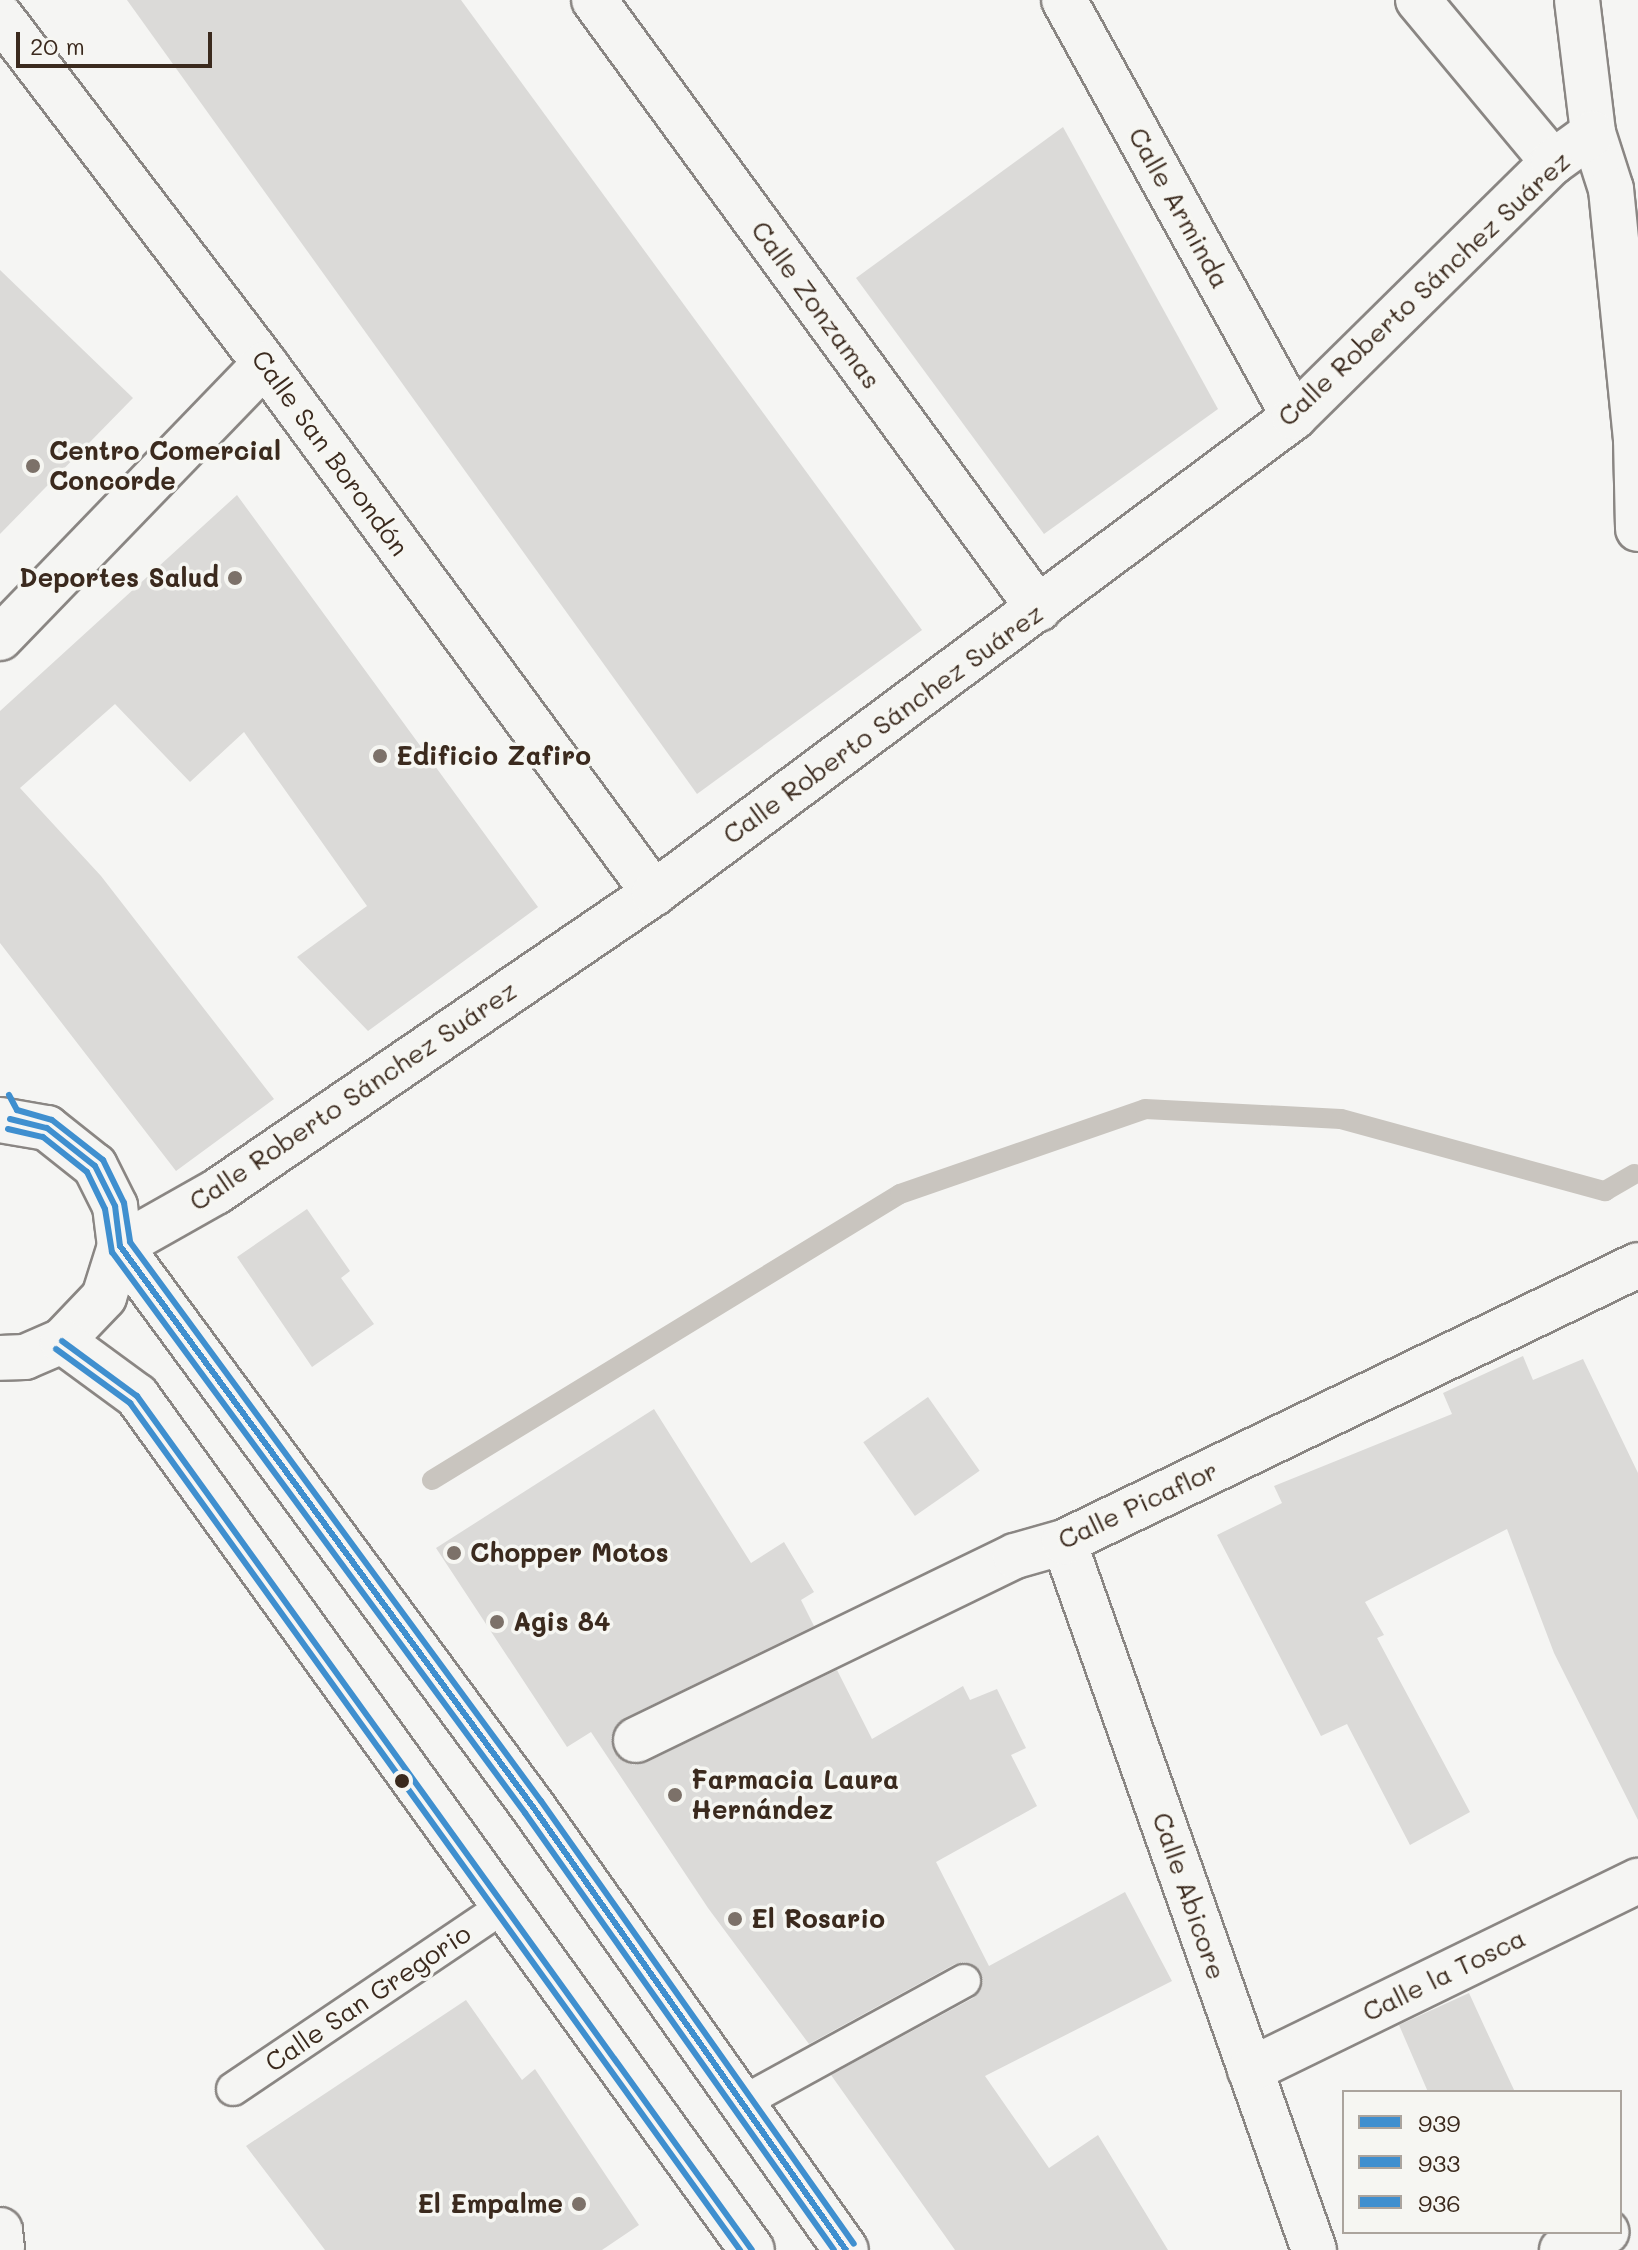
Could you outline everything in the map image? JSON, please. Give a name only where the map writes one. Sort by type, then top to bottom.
[{"type":"street","name":"Calle Zonzamas","points":[[594,0],[1039,609]]},
{"type":"street","name":"Calle Arminda","points":[[1064,0],[1294,417]]},
{"type":"street","points":[[1577,0],[1593,133],[1625,184],[1638,529]]},
{"type":"street","points":[[1428,3],[1553,162]]},
{"type":"street","name":"Calle San Borondón","points":[[0,16],[265,364],[654,893]]},
{"type":"street","name":"Calle Roberto Sánchez Suárez","points":[[120,1246],[216,1192],[654,893],[1294,417],[1553,162],[1593,133]]},
{"type":"street","points":[[0,638],[265,364]]},
{"type":"street","points":[[0,1358],[25,1357],[62,1341],[104,1297],[120,1246],[115,1206],[95,1166],[47,1128],[3,1113]]},
{"type":"street","points":[[120,1246],[743,2102],[846,2250]]},
{"type":"street","name":"Calle Picaflor","points":[[636,1740],[1015,1556],[1064,1542],[1638,1265]]},
{"type":"street","points":[[62,1341],[137,1396],[752,2250]]},
{"type":"street","name":"Calle Abicore","points":[[1064,1542],[1314,2250]]},
{"type":"street","name":"Calle la Tosca","points":[[1250,2070],[1638,1881]]},
{"type":"street","points":[[0,2230],[2,2250]]},
{"type":"street","points":[[1562,2250],[1601,2234]]},
{"type":"lane","name":"Calle San Gregorio","points":[[233,2089],[503,1907]]},
{"type":"lane","points":[[743,2102],[964,1981]]},
{"type":"building","points":[[127,0],[461,0],[922,630],[697,794]]},
{"type":"building","points":[[1063,127],[1218,409],[1044,534],[856,278]]},
{"type":"building","name":"Centro Comercial Concorde","points":[[0,270],[133,398],[0,534]]},
{"type":"building","points":[[237,495],[538,907],[368,1031],[297,957],[367,906],[244,732],[190,782],[115,704],[20,788],[101,876],[274,1099],[176,1171],[0,943],[0,711]]},
{"type":"building","points":[[307,1209],[350,1271],[341,1278],[374,1324],[312,1367],[237,1257]]},
{"type":"building","points":[[1523,1356],[1533,1380],[1583,1359],[1638,1473],[1638,1820],[1554,1653],[1507,1529],[1365,1602],[1384,1635],[1377,1638],[1470,1812],[1410,1845],[1347,1724],[1321,1736],[1217,1535],[1282,1503],[1274,1486],[1452,1414],[1443,1393]]},
{"type":"building","points":[[928,1397],[980,1471],[915,1516],[863,1442]]},
{"type":"building","points":[[654,1409],[751,1563],[784,1542],[814,1592],[801,1600],[814,1626],[625,1718],[611,1737],[614,1752],[633,1765],[647,1762],[837,1670],[872,1739],[963,1686],[970,1700],[997,1689],[1026,1748],[1011,1755],[1037,1806],[936,1862],[989,1966],[1125,1892],[1172,1981],[985,2076],[1049,2168],[1098,2135],[1168,2250],[955,2250],[831,2075],[973,1998],[983,1982],[980,1971],[965,1962],[955,1964],[809,2044],[708,1908],[591,1732],[567,1747],[436,1548]]},
{"type":"building","points":[[1469,1993],[1514,2090],[1427,2090],[1399,2025]]},
{"type":"building","points":[[466,2000],[522,2080],[535,2069],[639,2225],[602,2250],[325,2250],[246,2146]]},
{"type":"waterway","points":[[432,1480],[900,1194],[1145,1109],[1341,1119],[1605,1191],[1635,1174]]},
{"type":"transit line","name":"936","points":[[9,1095],[17,1110],[52,1120],[103,1160],[124,1203],[130,1242],[541,1801],[854,2244]]},
{"type":"transit line","name":"939","points":[[10,1119],[47,1128],[95,1166],[115,1206],[120,1246],[533,1807],[846,2250]]},
{"type":"transit line","name":"933","points":[[8,1129],[43,1137],[87,1172],[105,1209],[112,1252],[525,1813],[834,2250]]},
{"type":"transit line","name":"939","points":[[62,1341],[137,1396],[752,2250]]},
{"type":"transit line","name":"933","points":[[56,1349],[130,1403],[740,2250]]},
{"type":"place","name":"Centro Comercial Concorde","points":[[33,466]]},
{"type":"place","name":"Deportes Salud","points":[[235,578]]},
{"type":"place","name":"Edificio Zafiro","points":[[380,756]]},
{"type":"place","name":"Chopper Motos","points":[[454,1553]]},
{"type":"place","name":"Agis 84","points":[[497,1622]]},
{"type":"place","name":"Farmacia Laura Hernández","points":[[675,1795]]},
{"type":"place","name":"El Rosario","points":[[735,1919]]},
{"type":"place","name":"El Empalme","points":[[579,2204]]}]
